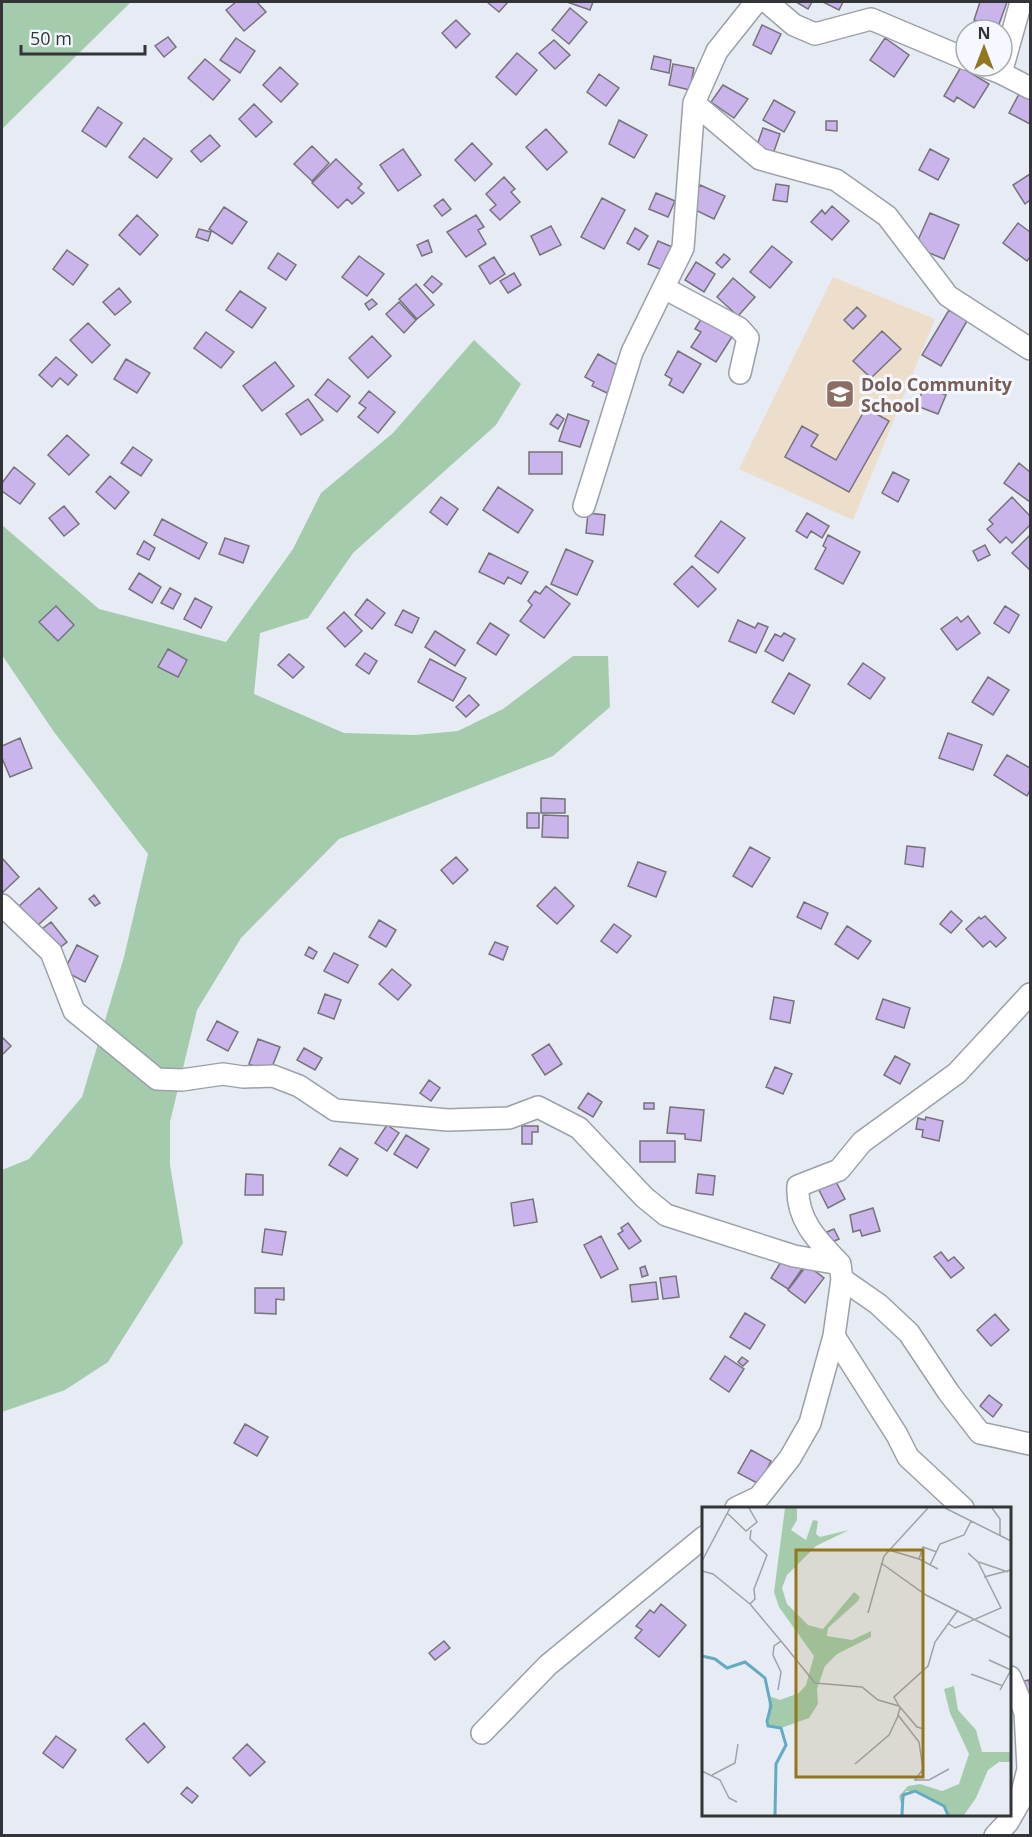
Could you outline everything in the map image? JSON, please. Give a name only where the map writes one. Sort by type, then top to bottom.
[{"type":"street","points":[[584,506],[632,352],[683,248],[694,104],[717,51],[756,2]]},
{"type":"street","points":[[767,2],[794,25],[815,34],[871,19],[954,54]]},
{"type":"street","points":[[1014,18],[1021,2]]},
{"type":"street","points":[[1009,78],[1030,88]]},
{"type":"street","points":[[694,104],[760,159],[836,180],[887,216],[948,296],[1030,349]]},
{"type":"street","points":[[664,288],[739,328],[748,338],[740,373]]},
{"type":"street","points":[[2,905],[51,952],[74,1011],[157,1079],[182,1080],[223,1074],[243,1077],[273,1076],[299,1086],[335,1110],[448,1120],[509,1118],[538,1107],[579,1128],[644,1197],[666,1215],[841,1272]]},
{"type":"street","points":[[1030,994],[957,1073],[862,1142],[839,1170],[798,1186],[797,1202],[810,1232],[841,1272],[909,1333],[949,1394],[980,1433],[1030,1444]]},
{"type":"street","points":[[740,1507],[759,1497],[790,1458],[810,1423],[834,1336],[841,1272]]},
{"type":"street","points":[[834,1336],[897,1435],[908,1457],[961,1507]]},
{"type":"street","points":[[482,1733],[548,1665],[702,1539]]},
{"type":"street","points":[[995,1836],[1008,1822],[1020,1801],[1028,1769],[1025,1712],[1011,1679]]},
{"type":"shaded area","name":"Dolo Community School","points":[[833,277],[935,319],[853,520],[739,469]]},
{"type":"green space","points":[[2,2],[131,2],[2,129]]},
{"type":"green space","points":[[474,340],[521,384],[496,425],[353,553],[308,618],[260,633],[254,694],[344,733],[415,735],[458,731],[503,709],[573,656],[608,656],[610,707],[553,756],[339,839],[241,938],[197,1010],[170,1122],[170,1165],[183,1243],[108,1362],[65,1390],[2,1412],[2,1170],[29,1159],[82,1097],[124,957],[148,854],[54,732],[2,655],[2,525],[99,609],[226,642],[293,549],[321,493],[393,433]]},
{"type":"building","points":[[236,2],[257,2],[266,12],[244,31],[226,10]]},
{"type":"building","points":[[487,2],[508,2],[499,12]]},
{"type":"building","points":[[567,2],[593,2],[590,10]]},
{"type":"building","points":[[796,2],[812,2],[808,9]]},
{"type":"building","points":[[823,2],[843,2],[839,10]]},
{"type":"building","points":[[980,2],[1007,2],[1001,18],[975,18]]},
{"type":"building","points":[[570,8],[587,22],[569,44],[552,30]]},
{"type":"building","points":[[456,20],[470,34],[456,48],[442,33]]},
{"type":"building","points":[[762,25],[781,34],[771,54],[753,45]]},
{"type":"building","points":[[168,37],[176,47],[164,57],[155,46]]},
{"type":"building","points":[[236,38],[255,51],[240,73],[220,60]]},
{"type":"building","points":[[885,38],[909,55],[894,77],[870,60]]},
{"type":"building","points":[[554,40],[570,55],[555,69],[539,53]]},
{"type":"building","points":[[517,53],[537,70],[516,95],[496,77]]},
{"type":"building","points":[[654,56],[671,60],[669,73],[651,69]]},
{"type":"building","points":[[205,59],[230,80],[213,100],[188,78]]},
{"type":"building","points":[[673,64],[694,68],[690,90],[669,85]]},
{"type":"building","points":[[280,67],[298,84],[281,102],[263,85]]},
{"type":"building","points":[[599,74],[619,88],[606,106],[587,92]]},
{"type":"building","points":[[955,78],[979,78],[989,84],[974,108],[957,97],[954,102],[944,96]]},
{"type":"building","points":[[723,85],[748,99],[734,118],[711,102]]},
{"type":"building","points":[[1020,92],[1030,97],[1030,124],[1009,113]]},
{"type":"building","points":[[774,100],[795,112],[784,132],[763,120]]},
{"type":"building","points":[[254,104],[272,122],[256,137],[239,119]]},
{"type":"building","points":[[98,107],[122,123],[106,147],[82,131]]},
{"type":"building","points":[[619,120],[647,135],[634,158],[609,144]]},
{"type":"building","points":[[826,121],[837,121],[837,131],[826,130]]},
{"type":"building","points":[[763,128],[780,134],[772,157],[755,151]]},
{"type":"building","points":[[546,129],[567,152],[547,170],[526,147]]},
{"type":"building","points":[[210,135],[220,146],[201,162],[191,151]]},
{"type":"building","points":[[144,138],[172,159],[157,178],[129,157]]},
{"type":"building","points":[[472,143],[492,164],[475,181],[455,160]]},
{"type":"building","points":[[312,146],[329,163],[312,181],[294,164]]},
{"type":"building","points":[[403,149],[421,175],[398,191],[380,165]]},
{"type":"building","points":[[930,149],[949,159],[938,180],[919,170]]},
{"type":"building","points":[[336,159],[362,184],[358,188],[364,193],[352,204],[347,199],[338,208],[312,183]]},
{"type":"building","points":[[1030,174],[1030,200],[1025,204],[1013,185]]},
{"type":"building","points":[[504,177],[515,189],[511,192],[520,202],[500,220],[490,210],[496,205],[486,194]]},
{"type":"building","points":[[776,184],[789,186],[787,202],[773,200]]},
{"type":"building","points":[[700,185],[725,196],[714,219],[689,207]]},
{"type":"building","points":[[656,193],[675,201],[668,217],[649,209]]},
{"type":"building","points":[[602,198],[625,210],[604,249],[581,237]]},
{"type":"building","points":[[443,199],[451,209],[442,216],[434,206]]},
{"type":"building","points":[[832,206],[849,221],[832,240],[811,222],[822,210],[825,214]]},
{"type":"building","points":[[224,207],[247,222],[232,244],[209,229]]},
{"type":"building","points":[[930,213],[959,225],[944,259],[915,247]]},
{"type":"building","points":[[137,215],[158,235],[140,255],[119,235]]},
{"type":"building","points":[[476,215],[484,227],[478,230],[486,244],[466,257],[447,232]]},
{"type":"building","points":[[1018,223],[1030,232],[1030,257],[1027,261],[1003,243]]},
{"type":"building","points":[[551,226],[561,245],[540,255],[531,236]]},
{"type":"building","points":[[635,228],[648,236],[639,250],[627,243]]},
{"type":"building","points":[[199,229],[211,232],[208,241],[196,237]]},
{"type":"building","points":[[428,240],[432,252],[422,256],[417,245]]},
{"type":"building","points":[[658,241],[677,249],[667,272],[648,264]]},
{"type":"building","points":[[772,246],[792,262],[770,288],[750,272]]},
{"type":"building","points":[[67,250],[88,265],[73,285],[53,269]]},
{"type":"building","points":[[278,253],[296,265],[286,280],[268,268]]},
{"type":"building","points":[[724,254],[730,259],[722,268],[716,263]]},
{"type":"building","points":[[359,256],[384,274],[367,296],[342,277]]},
{"type":"building","points":[[494,257],[505,274],[490,284],[479,266]]},
{"type":"building","points":[[696,262],[715,274],[704,292],[685,280]]},
{"type":"building","points":[[514,273],[521,285],[508,293],[500,281]]},
{"type":"building","points":[[432,276],[442,284],[433,293],[424,285]]},
{"type":"building","points":[[733,278],[755,297],[738,316],[717,297]]},
{"type":"building","points":[[416,284],[434,305],[417,319],[399,299]]},
{"type":"building","points":[[119,288],[131,302],[115,315],[103,302]]},
{"type":"building","points":[[240,291],[266,308],[252,328],[226,310]]},
{"type":"building","points":[[372,299],[377,304],[369,310],[365,304]]},
{"type":"building","points":[[399,302],[416,320],[404,333],[386,314]]},
{"type":"building","points":[[857,307],[866,316],[853,329],[844,320]]},
{"type":"building","points":[[949,310],[967,321],[941,366],[922,355]]},
{"type":"building","points":[[703,316],[737,329],[716,362],[691,347],[701,332],[695,329]]},
{"type":"building","points":[[88,323],[110,345],[92,363],[70,340]]},
{"type":"building","points":[[882,331],[901,349],[871,378],[853,361]]},
{"type":"building","points":[[206,332],[234,352],[221,368],[194,348]]},
{"type":"building","points":[[372,336],[391,356],[368,378],[349,358]]},
{"type":"building","points":[[678,351],[701,364],[683,393],[669,385],[672,379],[665,375]]},
{"type":"building","points":[[598,354],[621,367],[607,393],[592,386],[594,382],[585,377]]},
{"type":"building","points":[[56,357],[77,375],[68,385],[60,378],[52,387],[39,375]]},
{"type":"building","points":[[126,359],[150,373],[137,393],[114,379]]},
{"type":"building","points":[[275,362],[294,386],[262,411],[243,386]]},
{"type":"building","points":[[328,379],[350,396],[337,412],[315,395]]},
{"type":"building","points":[[924,386],[946,395],[938,414],[917,406]]},
{"type":"building","points":[[369,391],[395,412],[378,433],[358,417],[366,408],[359,403]]},
{"type":"building","points":[[308,399],[323,420],[301,435],[286,414]]},
{"type":"building","points":[[866,408],[889,421],[849,492],[785,457],[802,426],[818,435],[811,446],[836,460]]},
{"type":"building","points":[[557,414],[564,419],[558,429],[550,424]]},
{"type":"building","points":[[568,414],[589,421],[580,447],[559,441]]},
{"type":"building","points":[[67,435],[89,455],[69,475],[48,455]]},
{"type":"building","points":[[133,447],[152,460],[141,476],[121,463]]},
{"type":"building","points":[[529,452],[562,452],[562,474],[529,474]]},
{"type":"building","points":[[1019,463],[1030,472],[1030,502],[1004,483]]},
{"type":"building","points":[[14,467],[35,484],[20,504],[2,491],[2,483]]},
{"type":"building","points":[[893,472],[909,480],[898,502],[882,493]]},
{"type":"building","points":[[110,476],[129,492],[115,509],[96,492]]},
{"type":"building","points":[[498,487],[533,510],[518,533],[483,510]]},
{"type":"building","points":[[441,497],[458,509],[447,525],[430,512]]},
{"type":"building","points":[[1012,497],[1030,516],[1030,525],[1012,543],[1006,537],[1000,543],[987,529],[993,524],[989,520]]},
{"type":"building","points":[[64,506],[79,524],[64,536],[49,518]]},
{"type":"building","points":[[588,513],[605,515],[603,535],[586,533]]},
{"type":"building","points":[[807,513],[829,526],[822,538],[811,531],[807,538],[796,531]]},
{"type":"building","points":[[162,519],[207,543],[199,559],[154,535]]},
{"type":"building","points":[[721,521],[745,538],[718,573],[695,556]]},
{"type":"building","points":[[828,535],[860,552],[843,584],[815,569],[826,548],[823,546]]},
{"type":"building","points":[[1030,535],[1030,570],[1012,553]]},
{"type":"building","points":[[225,538],[249,546],[243,563],[219,554]]},
{"type":"building","points":[[144,541],[155,548],[149,560],[137,554]]},
{"type":"building","points":[[985,545],[990,555],[978,561],[973,551]]},
{"type":"building","points":[[566,549],[593,561],[577,595],[551,584]]},
{"type":"building","points":[[489,553],[528,572],[521,584],[508,577],[504,584],[479,572]]},
{"type":"building","points":[[692,566],[716,589],[698,607],[674,584]]},
{"type":"building","points":[[139,573],[161,587],[152,603],[129,589]]},
{"type":"building","points":[[546,586],[570,604],[544,638],[520,621],[532,605],[528,601],[535,591],[540,594]]},
{"type":"building","points":[[170,588],[181,594],[173,609],[161,603]]},
{"type":"building","points":[[195,598],[212,607],[201,628],[184,619]]},
{"type":"building","points":[[367,599],[385,613],[372,629],[355,615]]},
{"type":"building","points":[[56,606],[74,625],[58,641],[39,622]]},
{"type":"building","points":[[1005,606],[1019,615],[1009,633],[994,623]]},
{"type":"building","points":[[403,610],[419,618],[412,633],[395,625]]},
{"type":"building","points":[[344,612],[362,631],[345,647],[327,628]]},
{"type":"building","points":[[968,616],[980,633],[957,650],[941,629],[957,617],[961,622]]},
{"type":"building","points":[[738,620],[755,628],[758,623],[768,627],[756,653],[729,641]]},
{"type":"building","points":[[490,623],[509,635],[496,655],[477,643]]},
{"type":"building","points":[[435,631],[465,650],[455,666],[425,647]]},
{"type":"building","points":[[784,633],[795,639],[783,661],[765,651],[775,634],[781,637]]},
{"type":"building","points":[[168,649],[187,660],[178,677],[158,667]]},
{"type":"building","points":[[365,653],[377,661],[369,674],[356,665]]},
{"type":"building","points":[[289,654],[304,667],[293,678],[278,665]]},
{"type":"building","points":[[430,659],[466,678],[453,701],[418,682]]},
{"type":"building","points":[[863,663],[885,678],[870,699],[848,684]]},
{"type":"building","points":[[789,673],[810,685],[794,714],[772,702]]},
{"type":"building","points":[[988,677],[1009,690],[993,715],[972,702]]},
{"type":"building","points":[[469,695],[479,705],[466,717],[456,707]]},
{"type":"building","points":[[948,733],[982,745],[973,770],[939,758]]},
{"type":"building","points":[[20,738],[32,768],[10,777],[2,758],[2,746]]},
{"type":"building","points":[[1007,755],[1030,768],[1030,790],[1027,796],[994,775]]},
{"type":"building","points":[[541,798],[565,799],[565,813],[541,813]]},
{"type":"building","points":[[527,813],[539,813],[539,828],[527,828]]},
{"type":"building","points":[[543,815],[568,816],[568,838],[542,837]]},
{"type":"building","points":[[907,846],[925,848],[923,867],[905,864]]},
{"type":"building","points":[[750,847],[770,858],[752,887],[733,876]]},
{"type":"building","points":[[456,857],[468,870],[453,884],[441,870]]},
{"type":"building","points":[[2,858],[19,877],[2,893]]},
{"type":"building","points":[[638,862],[666,872],[656,897],[628,886]]},
{"type":"building","points":[[555,887],[574,906],[557,924],[537,906]]},
{"type":"building","points":[[39,888],[57,908],[37,926],[19,906]]},
{"type":"building","points":[[94,895],[100,903],[95,906],[89,899]]},
{"type":"building","points":[[804,902],[828,913],[821,929],[797,917]]},
{"type":"building","points":[[951,911],[962,921],[951,933],[940,924]]},
{"type":"building","points":[[985,916],[1006,938],[996,947],[990,941],[983,947],[966,929],[979,917],[981,919]]},
{"type":"building","points":[[379,920],[396,930],[386,947],[369,937]]},
{"type":"building","points":[[51,922],[67,942],[49,956],[33,936]]},
{"type":"building","points":[[614,924],[631,936],[617,953],[601,941]]},
{"type":"building","points":[[847,926],[871,941],[858,959],[835,944]]},
{"type":"building","points":[[495,942],[508,947],[503,960],[489,954]]},
{"type":"building","points":[[77,945],[98,956],[85,982],[64,971]]},
{"type":"building","points":[[309,947],[317,952],[313,959],[305,955]]},
{"type":"building","points":[[334,953],[358,965],[348,983],[324,971]]},
{"type":"building","points":[[392,969],[411,985],[398,1000],[379,984]]},
{"type":"building","points":[[325,994],[341,1000],[334,1019],[318,1013]]},
{"type":"building","points":[[774,997],[794,1001],[790,1023],[770,1019]]},
{"type":"building","points":[[883,999],[910,1008],[904,1028],[876,1019]]},
{"type":"building","points":[[217,1021],[238,1032],[228,1051],[207,1040]]},
{"type":"building","points":[[2,1037],[11,1046],[2,1055]]},
{"type":"building","points":[[258,1039],[280,1047],[270,1072],[249,1064]]},
{"type":"building","points":[[549,1044],[562,1064],[545,1075],[532,1055]]},
{"type":"building","points":[[304,1048],[322,1058],[315,1070],[297,1060]]},
{"type":"building","points":[[895,1056],[910,1064],[900,1084],[884,1075]]},
{"type":"building","points":[[775,1067],[792,1074],[783,1094],[766,1087]]},
{"type":"building","points":[[429,1080],[440,1088],[431,1101],[420,1093]]},
{"type":"building","points":[[588,1093],[602,1102],[593,1117],[578,1108]]},
{"type":"building","points":[[644,1103],[654,1103],[654,1109],[644,1109]]},
{"type":"building","points":[[670,1107],[704,1110],[701,1141],[685,1139],[685,1134],[667,1133]]},
{"type":"building","points":[[926,1117],[943,1121],[939,1141],[922,1137],[923,1130],[916,1129],[918,1118],[925,1120]]},
{"type":"building","points":[[387,1125],[399,1133],[387,1151],[375,1143]]},
{"type":"building","points":[[522,1126],[538,1126],[538,1132],[532,1132],[532,1144],[522,1144]]},
{"type":"building","points":[[406,1135],[429,1149],[417,1168],[394,1154]]},
{"type":"building","points":[[640,1141],[675,1141],[675,1162],[640,1162]]},
{"type":"building","points":[[340,1148],[358,1159],[347,1176],[329,1165]]},
{"type":"building","points":[[246,1174],[263,1175],[263,1195],[245,1195]]},
{"type":"building","points":[[698,1174],[715,1176],[713,1195],[696,1193]]},
{"type":"building","points":[[834,1178],[845,1199],[828,1208],[817,1186]]},
{"type":"building","points":[[533,1199],[537,1222],[514,1226],[511,1203]]},
{"type":"building","points":[[873,1208],[880,1231],[862,1236],[860,1230],[853,1232],[850,1215]]},
{"type":"building","points":[[628,1223],[641,1241],[629,1249],[618,1234],[623,1231],[621,1228]]},
{"type":"building","points":[[265,1229],[286,1232],[282,1255],[262,1252]]},
{"type":"building","points":[[834,1229],[839,1239],[832,1242],[827,1232]]},
{"type":"building","points":[[601,1236],[618,1269],[601,1278],[584,1245]]},
{"type":"building","points":[[941,1252],[948,1261],[954,1257],[964,1268],[951,1278],[934,1257]]},
{"type":"building","points":[[784,1257],[802,1269],[788,1289],[771,1278]]},
{"type":"building","points":[[807,1265],[824,1278],[805,1303],[788,1290]]},
{"type":"building","points":[[645,1266],[648,1275],[642,1277],[640,1268]]},
{"type":"building","points":[[676,1276],[679,1297],[663,1299],[660,1278]]},
{"type":"building","points":[[656,1282],[658,1299],[632,1302],[630,1285]]},
{"type":"building","points":[[255,1288],[284,1288],[284,1300],[276,1299],[276,1314],[255,1313]]},
{"type":"building","points":[[745,1313],[765,1325],[750,1349],[730,1337]]},
{"type":"building","points":[[995,1314],[1009,1330],[991,1346],[977,1330]]},
{"type":"building","points":[[725,1356],[744,1369],[729,1392],[710,1379]]},
{"type":"building","points":[[742,1357],[748,1361],[743,1366],[738,1362]]},
{"type":"building","points":[[989,1395],[1002,1405],[993,1417],[980,1406]]},
{"type":"building","points":[[245,1424],[268,1437],[257,1456],[234,1443]]},
{"type":"building","points":[[751,1450],[771,1461],[759,1484],[738,1473]]},
{"type":"building","points":[[661,1604],[686,1625],[659,1657],[635,1638],[642,1630],[636,1626],[650,1610],[654,1613]]},
{"type":"building","points":[[444,1641],[450,1648],[435,1660],[429,1653]]},
{"type":"building","points":[[1029,1680],[1030,1688],[1030,1699],[1019,1682]]},
{"type":"building","points":[[144,1723],[165,1747],[148,1763],[126,1739]]},
{"type":"building","points":[[56,1736],[76,1750],[63,1768],[43,1753]]},
{"type":"building","points":[[247,1744],[265,1762],[250,1776],[233,1758]]},
{"type":"building","points":[[187,1787],[198,1796],[192,1803],[181,1794]]},
{"type":"place","name":"Dolo Community School","points":[[840,394]]}]
